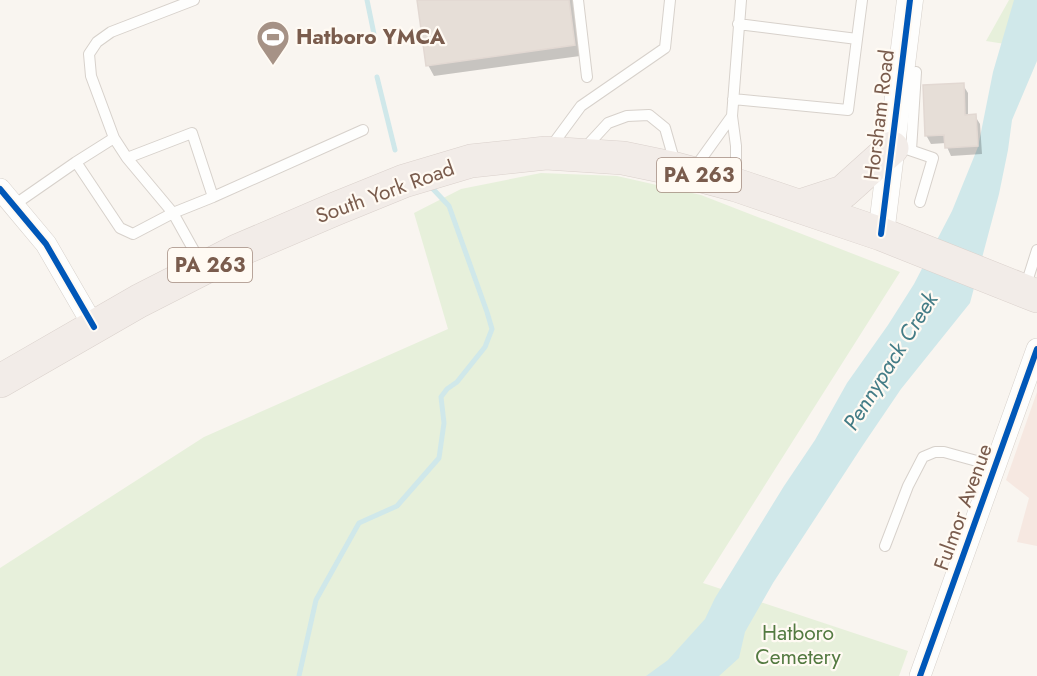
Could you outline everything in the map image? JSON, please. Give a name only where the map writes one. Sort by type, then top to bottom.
[{"type":"highway","points":[[800,206],[843,192],[898,147]]},
{"type":"highway","name":"South York Road","points":[[0,381],[237,250],[404,181],[471,161],[546,153],[623,158],[735,185],[881,234],[1030,294]]},
{"type":"street","name":"Horsham Road","points":[[881,234],[898,147],[910,0]]},
{"type":"street","points":[[0,189],[46,244],[94,327]]},
{"type":"street","name":"Fulmor Avenue","points":[[920,676],[1037,349]]},
{"type":"lane","points":[[194,0],[111,32],[97,42],[89,54],[91,76],[114,138],[127,158],[172,213],[204,268]]},
{"type":"lane","points":[[578,0],[587,77]]},
{"type":"lane","points":[[546,153],[581,106],[665,48],[670,0]]},
{"type":"lane","points":[[735,185],[736,146],[732,116],[741,0]]},
{"type":"lane","points":[[733,99],[848,110],[862,0]]},
{"type":"lane","points":[[738,24],[857,39]]},
{"type":"lane","points":[[916,72],[898,147],[933,158],[920,202]]},
{"type":"lane","points":[[579,155],[608,123],[627,116],[648,115],[665,128],[684,171],[732,116]]},
{"type":"lane","points":[[76,162],[120,228],[133,234],[172,213],[363,130]]},
{"type":"lane","points":[[127,158],[192,133],[213,197]]},
{"type":"lane","points":[[14,205],[114,138]]},
{"type":"lane","points":[[1030,294],[1037,250]]},
{"type":"lane","points":[[885,546],[908,486],[923,457],[934,452],[944,452],[995,466]]},
{"type":"shaded area","points":[[1037,392],[1037,546],[1017,542],[1029,498],[1006,480]]},
{"type":"green space","points":[[1009,0],[1037,0],[1037,49],[986,41]]},
{"type":"green space","name":"Hatboro Cemetery","points":[[541,173],[617,176],[701,195],[900,272],[703,583],[908,651],[899,676],[0,676],[0,568],[204,437],[448,329],[414,213],[461,189]]},
{"type":"water","points":[[1014,0],[1037,0],[1037,61],[1012,120],[999,194],[970,303],[901,389],[773,583],[745,632],[739,658],[719,676],[646,676],[668,660],[705,619],[715,598],[815,440],[847,383],[914,284],[952,211],[978,147],[993,72]]},
{"type":"building","points":[[417,0],[569,0],[575,45],[426,66]]},
{"type":"building","points":[[964,83],[965,115],[976,114],[978,146],[945,148],[944,135],[925,136],[923,85]]},
{"type":"waterway","name":"Pennypack Creek","points":[[367,0],[374,34]]},
{"type":"waterway","name":"Pennypack Creek","points":[[377,77],[395,150]]},
{"type":"waterway","name":"Pennypack Creek","points":[[299,676],[316,600],[359,523],[397,506],[439,458],[444,423],[441,397],[457,382],[485,347],[492,329],[449,206],[433,189]]},
{"type":"cycle path","points":[[881,234],[910,0]]},
{"type":"cycle path","points":[[0,189],[46,244],[94,327]]},
{"type":"cycle path","points":[[920,676],[1037,349]]},
{"type":"place","name":"Hatboro YMCA","points":[[273,66]]}]
